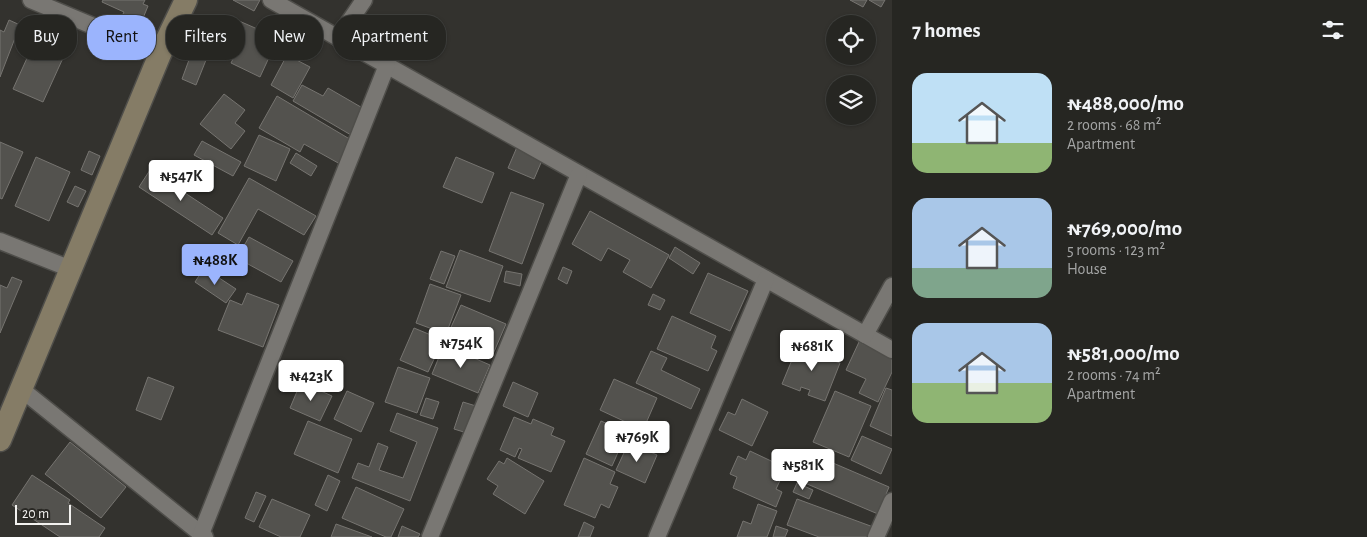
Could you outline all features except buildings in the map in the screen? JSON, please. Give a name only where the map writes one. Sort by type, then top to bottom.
[{"type":"street","points":[[31,0],[160,54]]},
{"type":"street","points":[[0,440],[160,54],[186,0]]},
{"type":"street","points":[[271,0],[333,35]]},
{"type":"street","points":[[354,15],[364,0]]},
{"type":"street","points":[[378,60],[892,350]]},
{"type":"street","points":[[22,389],[203,536],[387,65]]},
{"type":"street","points":[[430,537],[579,174]]},
{"type":"street","points":[[0,241],[71,269]]},
{"type":"street","points":[[657,537],[766,279]]},
{"type":"street","points":[[865,334],[892,286]]},
{"type":"street","points":[[876,537],[892,501]]}]
